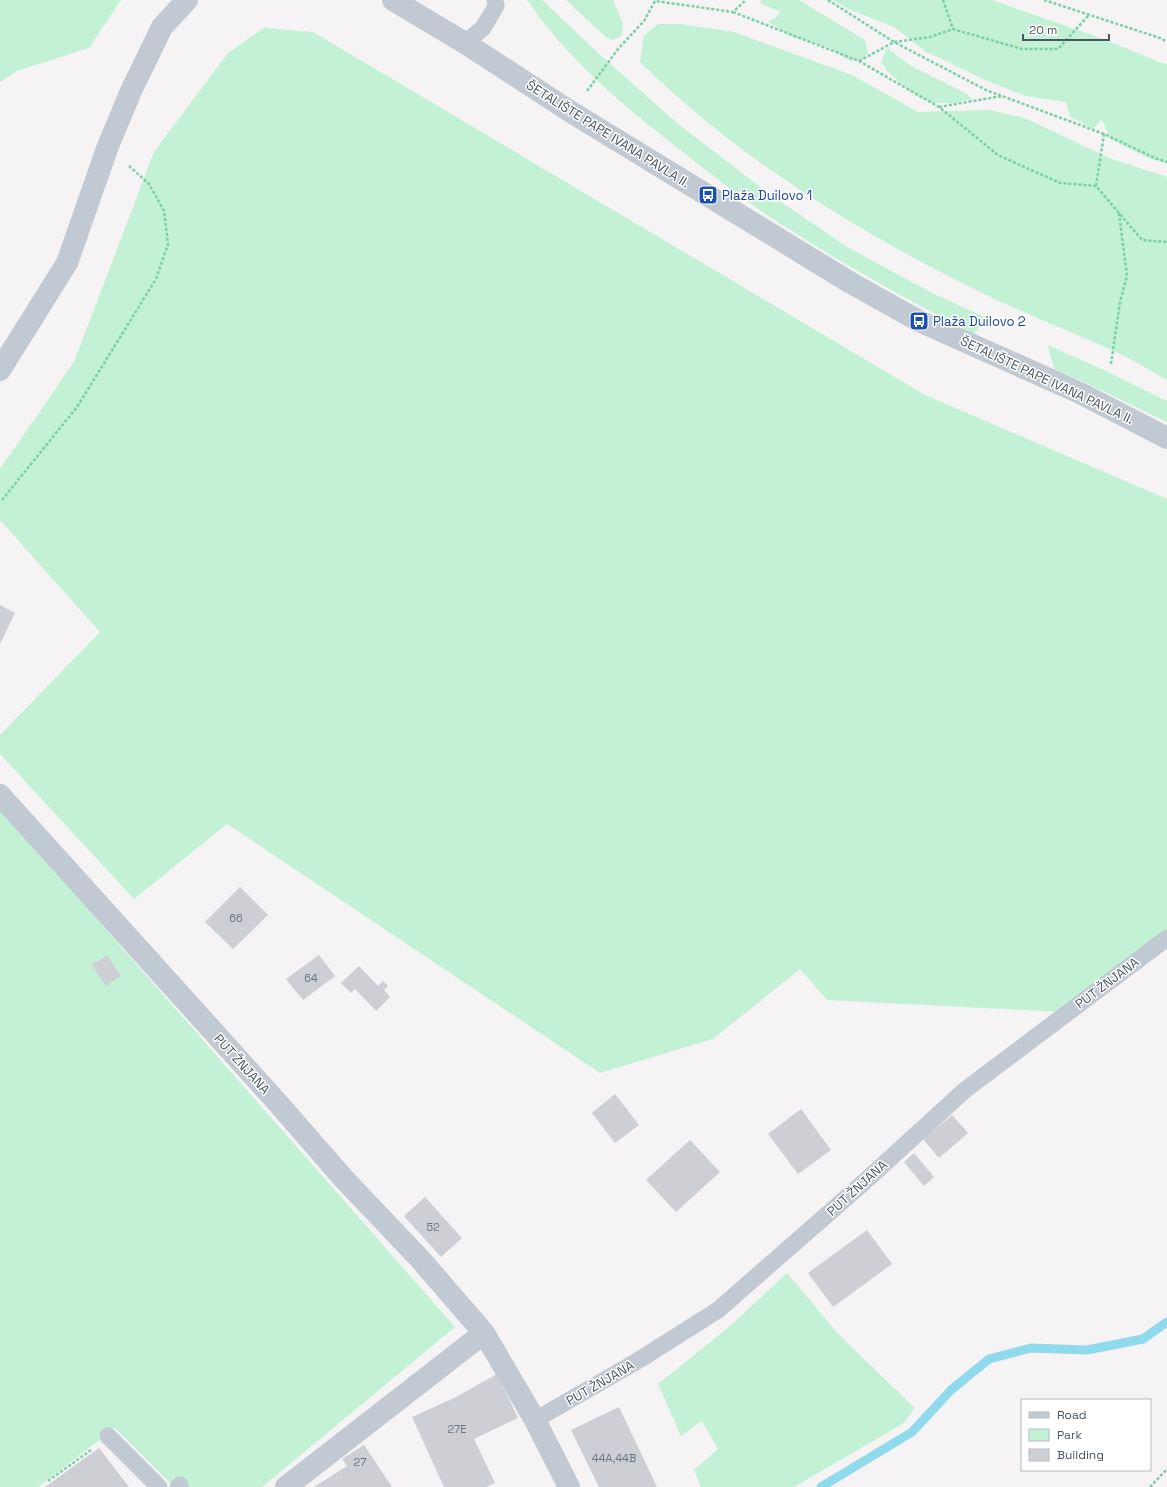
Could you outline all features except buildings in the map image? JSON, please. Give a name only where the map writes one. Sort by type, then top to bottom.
[{"type":"street","points":[[0,370],[67,263],[108,146],[131,91],[162,27],[186,0]]},
{"type":"street","name":"ŠETALIŠTE PAPE IVANA PAVLA II.","points":[[393,0],[465,43],[571,112],[851,283],[920,321],[1080,393],[1167,438]]},
{"type":"street","name":"PUT ŽNJANA","points":[[0,795],[276,1101],[344,1179],[420,1259],[484,1333],[535,1420],[569,1487]]},
{"type":"street","points":[[286,1487],[484,1333]]},
{"type":"lane","points":[[465,43],[483,28],[496,6],[494,0]]},
{"type":"lane","name":"PUT ŽNJANA","points":[[535,1420],[638,1360],[718,1310],[862,1184],[965,1090],[1167,938]]},
{"type":"lane","points":[[108,1436],[159,1487]]},
{"type":"path","points":[[733,12],[746,0]]},
{"type":"path","points":[[828,0],[894,42],[986,90],[1104,134],[1155,158],[1167,162]]},
{"type":"path","points":[[943,0],[953,29]]},
{"type":"path","points":[[1044,0],[1167,42]]},
{"type":"path","points":[[571,112],[618,49],[644,21],[654,1],[733,12],[859,61],[939,106],[998,155],[1060,183],[1096,186],[1142,240],[1167,242]]},
{"type":"path","points":[[859,61],[894,42],[930,37],[953,29],[1022,49],[1058,49],[1089,15]]},
{"type":"path","points":[[939,106],[1002,96]]},
{"type":"path","points":[[1096,186],[1104,134]]},
{"type":"path","points":[[2,500],[77,407],[156,279],[168,244],[164,211],[149,184],[138,174]]},
{"type":"path","points":[[1111,364],[1120,302],[1127,276],[1119,213]]},
{"type":"path","points":[[48,1481],[108,1436]]},
{"type":"path","points":[[1150,1487],[1167,1469]]},
{"type":"green space","points":[[0,0],[121,0],[89,48],[17,71],[0,82]]},
{"type":"green space","points":[[527,0],[542,0],[596,51],[678,124],[772,196],[849,248],[934,294],[987,318],[974,334],[859,272],[760,210],[670,142],[611,93],[558,40]]},
{"type":"green space","points":[[566,0],[613,0],[623,24],[622,35],[613,40],[606,37]]},
{"type":"green space","points":[[762,0],[799,0],[865,40],[868,53],[861,59],[850,61],[827,47],[789,36],[768,21],[776,18],[780,12],[760,3]]},
{"type":"green space","points":[[832,0],[992,0],[1098,37],[1167,65],[1167,163],[1151,159],[1110,139],[1102,119],[1093,129],[1070,116],[1066,102],[1025,96],[983,79],[925,51],[894,27],[851,10]]},
{"type":"green space","points":[[658,24],[680,24],[734,32],[852,75],[918,112],[989,110],[1025,118],[1109,158],[1167,177],[1167,380],[1132,360],[1099,344],[999,301],[903,252],[855,225],[765,166],[721,133],[680,99],[640,62],[644,36]]},
{"type":"green space","points":[[264,28],[313,32],[925,395],[1167,499],[1167,935],[1063,1012],[827,1000],[800,969],[713,1039],[600,1073],[227,824],[134,899],[0,754],[0,735],[100,632],[0,520],[0,469],[74,362],[154,152],[228,53]]},
{"type":"green space","points":[[887,48],[911,66],[967,94],[972,99],[954,103],[931,103],[911,92],[888,72],[881,62]]},
{"type":"green space","points":[[1048,345],[1167,401],[1167,422],[1054,369]]},
{"type":"green space","points":[[0,809],[455,1327],[262,1487],[174,1487],[115,1428],[38,1487],[0,1487]]},
{"type":"green space","points":[[787,1273],[839,1335],[915,1408],[904,1423],[794,1487],[701,1487],[694,1470],[718,1449],[702,1421],[681,1436],[658,1384],[729,1327]]},
{"type":"waterway","points":[[821,1487],[912,1432],[951,1390],[989,1359],[1031,1348],[1087,1350],[1143,1339],[1167,1322]]},
{"type":"place","name":"Plaža Duilovo 1","points":[[708,195]]},
{"type":"place","name":"Plaža Duilovo 2","points":[[919,321]]}]
